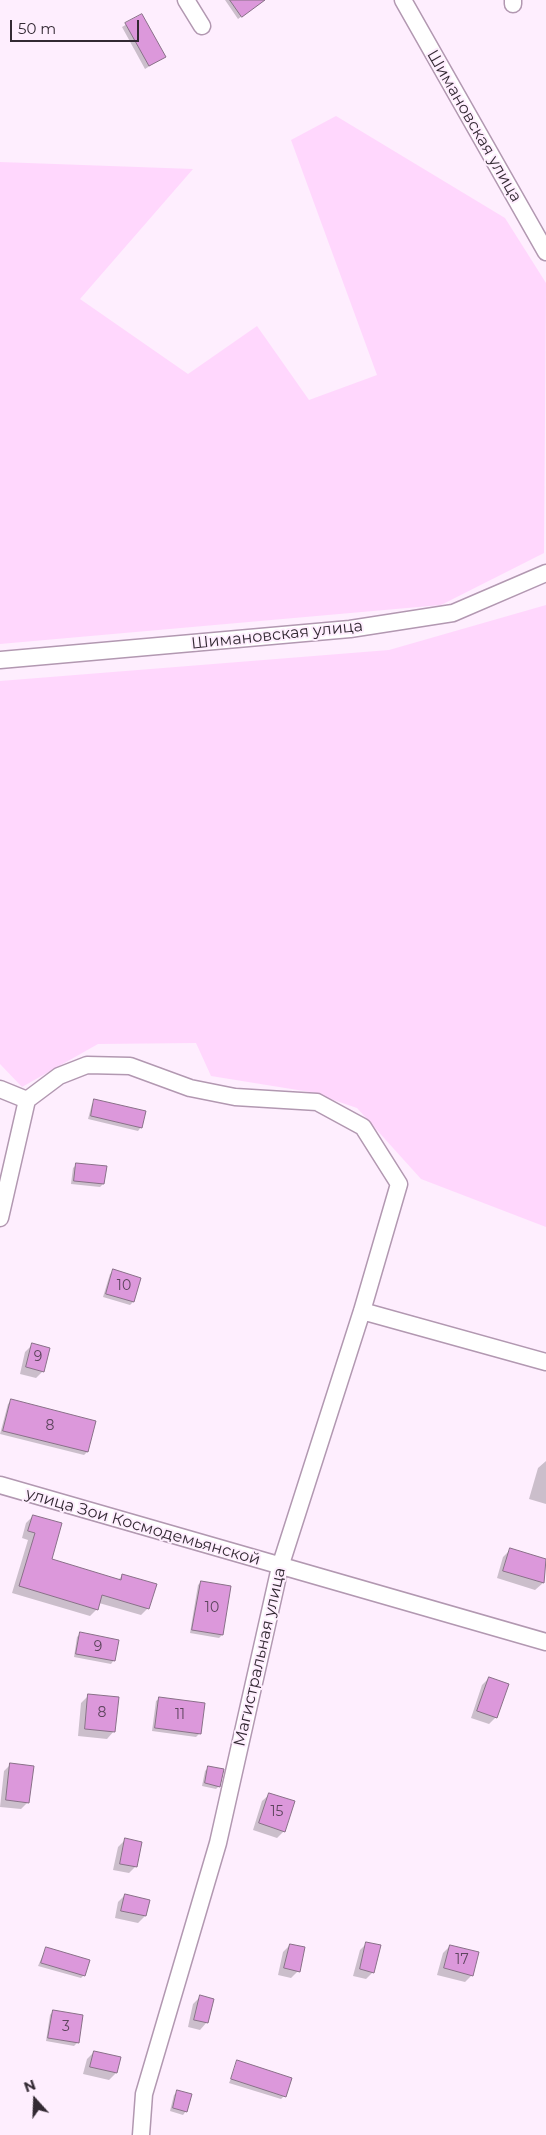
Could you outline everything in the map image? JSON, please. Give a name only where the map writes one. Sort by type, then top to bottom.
[{"type":"street","points":[[186,0],[202,26]]},
{"type":"street","name":"Шимановская улица","points":[[403,0],[546,252]]},
{"type":"street","name":"Шимановская улица","points":[[0,660],[350,629],[453,613],[546,572]]},
{"type":"street","name":"Магистральная улица","points":[[27,1100],[59,1076],[88,1065],[130,1066],[190,1088],[235,1098],[317,1102],[363,1126],[399,1184],[362,1311],[280,1567],[218,1843],[144,2094],[141,2135]]},
{"type":"street","points":[[0,1089],[27,1100],[0,1218]]},
{"type":"street","points":[[362,1311],[546,1362]]},
{"type":"street","name":"улица Зои Космодемьянской","points":[[0,1485],[546,1642]]},
{"type":"shaded area","points":[[336,116],[505,218],[546,283],[544,553],[441,605],[0,644],[0,162],[193,169],[80,299],[188,374],[257,326],[309,400],[377,375],[291,140]]},
{"type":"shaded area","points":[[546,605],[546,1227],[421,1179],[357,1108],[310,1092],[211,1076],[196,1043],[98,1044],[22,1087],[0,1064],[0,681],[389,650]]},
{"type":"building","points":[[230,0],[265,0],[242,17]]},
{"type":"building","points":[[142,14],[166,57],[149,66],[125,23]]},
{"type":"building","points":[[94,1099],[146,1111],[142,1128],[91,1116]]},
{"type":"building","points":[[76,1163],[107,1166],[104,1184],[74,1181]]},
{"type":"building","points":[[113,1269],[141,1278],[134,1302],[106,1294]]},
{"type":"building","points":[[32,1343],[50,1348],[44,1372],[26,1367]]},
{"type":"building","points":[[11,1399],[96,1421],[88,1452],[3,1431]]},
{"type":"building","points":[[33,1515],[62,1523],[52,1559],[121,1580],[122,1574],[157,1584],[149,1609],[102,1595],[98,1610],[19,1586],[35,1533],[28,1531]]},
{"type":"building","points":[[510,1548],[546,1559],[544,1583],[503,1571]]},
{"type":"building","points":[[201,1581],[231,1586],[223,1635],[192,1630]]},
{"type":"building","points":[[80,1632],[119,1640],[115,1661],[76,1654]]},
{"type":"building","points":[[489,1677],[509,1684],[497,1718],[477,1711]]},
{"type":"building","points":[[88,1694],[119,1697],[115,1732],[85,1729]]},
{"type":"building","points":[[159,1697],[205,1703],[201,1734],[155,1728]]},
{"type":"building","points":[[10,1763],[34,1766],[29,1803],[6,1800]]},
{"type":"building","points":[[208,1766],[224,1769],[220,1787],[205,1783]]},
{"type":"building","points":[[269,1793],[295,1801],[285,1832],[259,1823]]},
{"type":"building","points":[[125,1838],[142,1842],[137,1867],[120,1864]]},
{"type":"building","points":[[125,1894],[150,1900],[146,1916],[121,1911]]},
{"type":"building","points":[[366,1942],[381,1945],[374,1973],[360,1969]]},
{"type":"building","points":[[290,1944],[305,1947],[300,1972],[284,1968]]},
{"type":"building","points":[[450,1945],[479,1952],[473,1976],[444,1968]]},
{"type":"building","points":[[46,1947],[90,1960],[85,1976],[41,1963]]},
{"type":"building","points":[[200,1995],[214,1999],[208,2023],[194,2020]]},
{"type":"building","points":[[53,2010],[83,2015],[79,2043],[48,2038]]},
{"type":"building","points":[[94,2051],[121,2057],[117,2073],[90,2067]]},
{"type":"building","points":[[237,2060],[292,2078],[286,2097],[231,2079]]},
{"type":"building","points":[[177,2090],[192,2094],[187,2112],[173,2108]]}]
